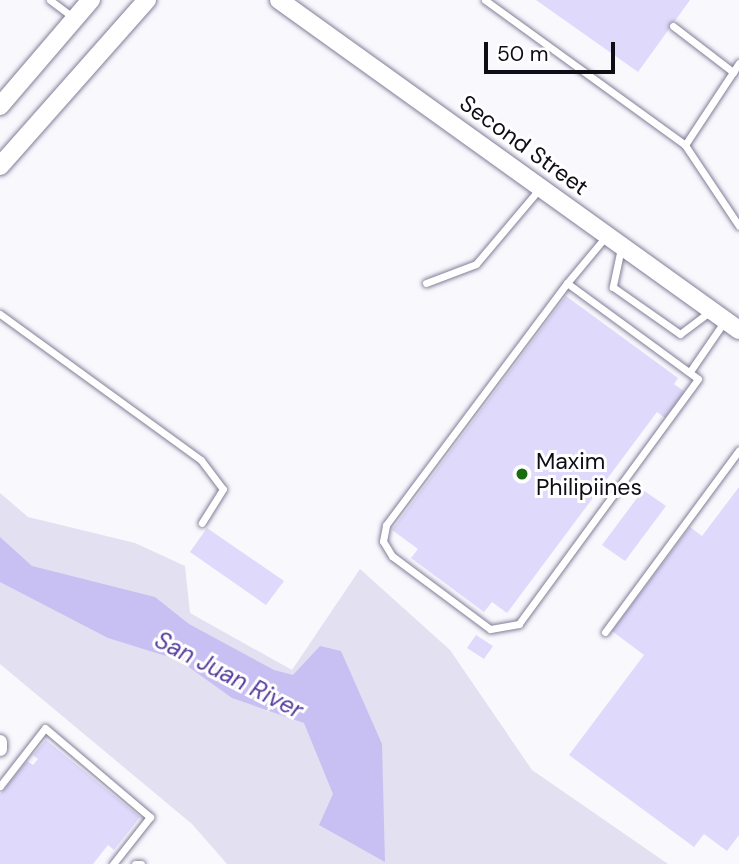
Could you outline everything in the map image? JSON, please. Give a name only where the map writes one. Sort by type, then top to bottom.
[{"type":"street","points":[[0,106],[92,0]]},
{"type":"street","points":[[0,166],[147,0]]},
{"type":"street","name":"Second Street","points":[[279,0],[725,320]]},
{"type":"street","points":[[0,742],[0,749]]},
{"type":"lane","points":[[50,0],[75,19]]},
{"type":"lane","points":[[485,0],[685,145],[739,226]]},
{"type":"lane","points":[[673,26],[733,72]]},
{"type":"lane","points":[[685,145],[739,63]]},
{"type":"lane","points":[[426,283],[476,264],[541,187]]},
{"type":"lane","points":[[567,284],[691,370],[698,379],[693,393],[519,624],[490,629],[392,556],[383,541],[386,525],[567,284],[614,240]]},
{"type":"lane","points":[[614,240],[613,287],[680,334],[725,320]]},
{"type":"lane","points":[[0,314],[208,468],[223,489],[202,523]]},
{"type":"lane","points":[[691,370],[725,320]]},
{"type":"lane","points":[[605,632],[739,450]]},
{"type":"lane","points":[[0,786],[44,728],[150,817],[113,864]]},
{"type":"lane","points":[[135,864],[141,864]]},
{"type":"shaded area","points":[[0,493],[28,517],[135,543],[185,566],[190,613],[292,670],[360,569],[450,650],[532,770],[668,864],[227,864],[192,824],[0,664]]},
{"type":"water","name":"San Juan River","points":[[0,537],[32,566],[155,597],[189,624],[274,670],[293,675],[320,646],[341,651],[382,744],[385,862],[319,825],[333,794],[304,723],[232,698],[179,660],[108,638],[0,582]]},
{"type":"building","points":[[536,0],[690,0],[638,72]]},
{"type":"building","name":"Maxim Philipiines","points":[[566,296],[678,378],[674,384],[685,392],[665,418],[657,412],[507,613],[492,602],[484,612],[411,558],[418,549],[392,530]]},
{"type":"building","points":[[739,487],[739,835],[727,851],[704,834],[694,847],[569,755],[644,655],[612,631],[690,527],[702,536]]},
{"type":"building","points":[[643,490],[666,506],[625,561],[602,545]]},
{"type":"building","points":[[207,528],[284,581],[266,605],[190,552]]},
{"type":"building","points":[[476,635],[493,646],[484,659],[467,648]]},
{"type":"building","points":[[46,740],[140,817],[114,850],[108,845],[93,864],[0,864],[0,794],[27,761],[33,765],[38,759],[33,755]]},
{"type":"place","name":"Maxim Philipiines","points":[[522,474]]}]
